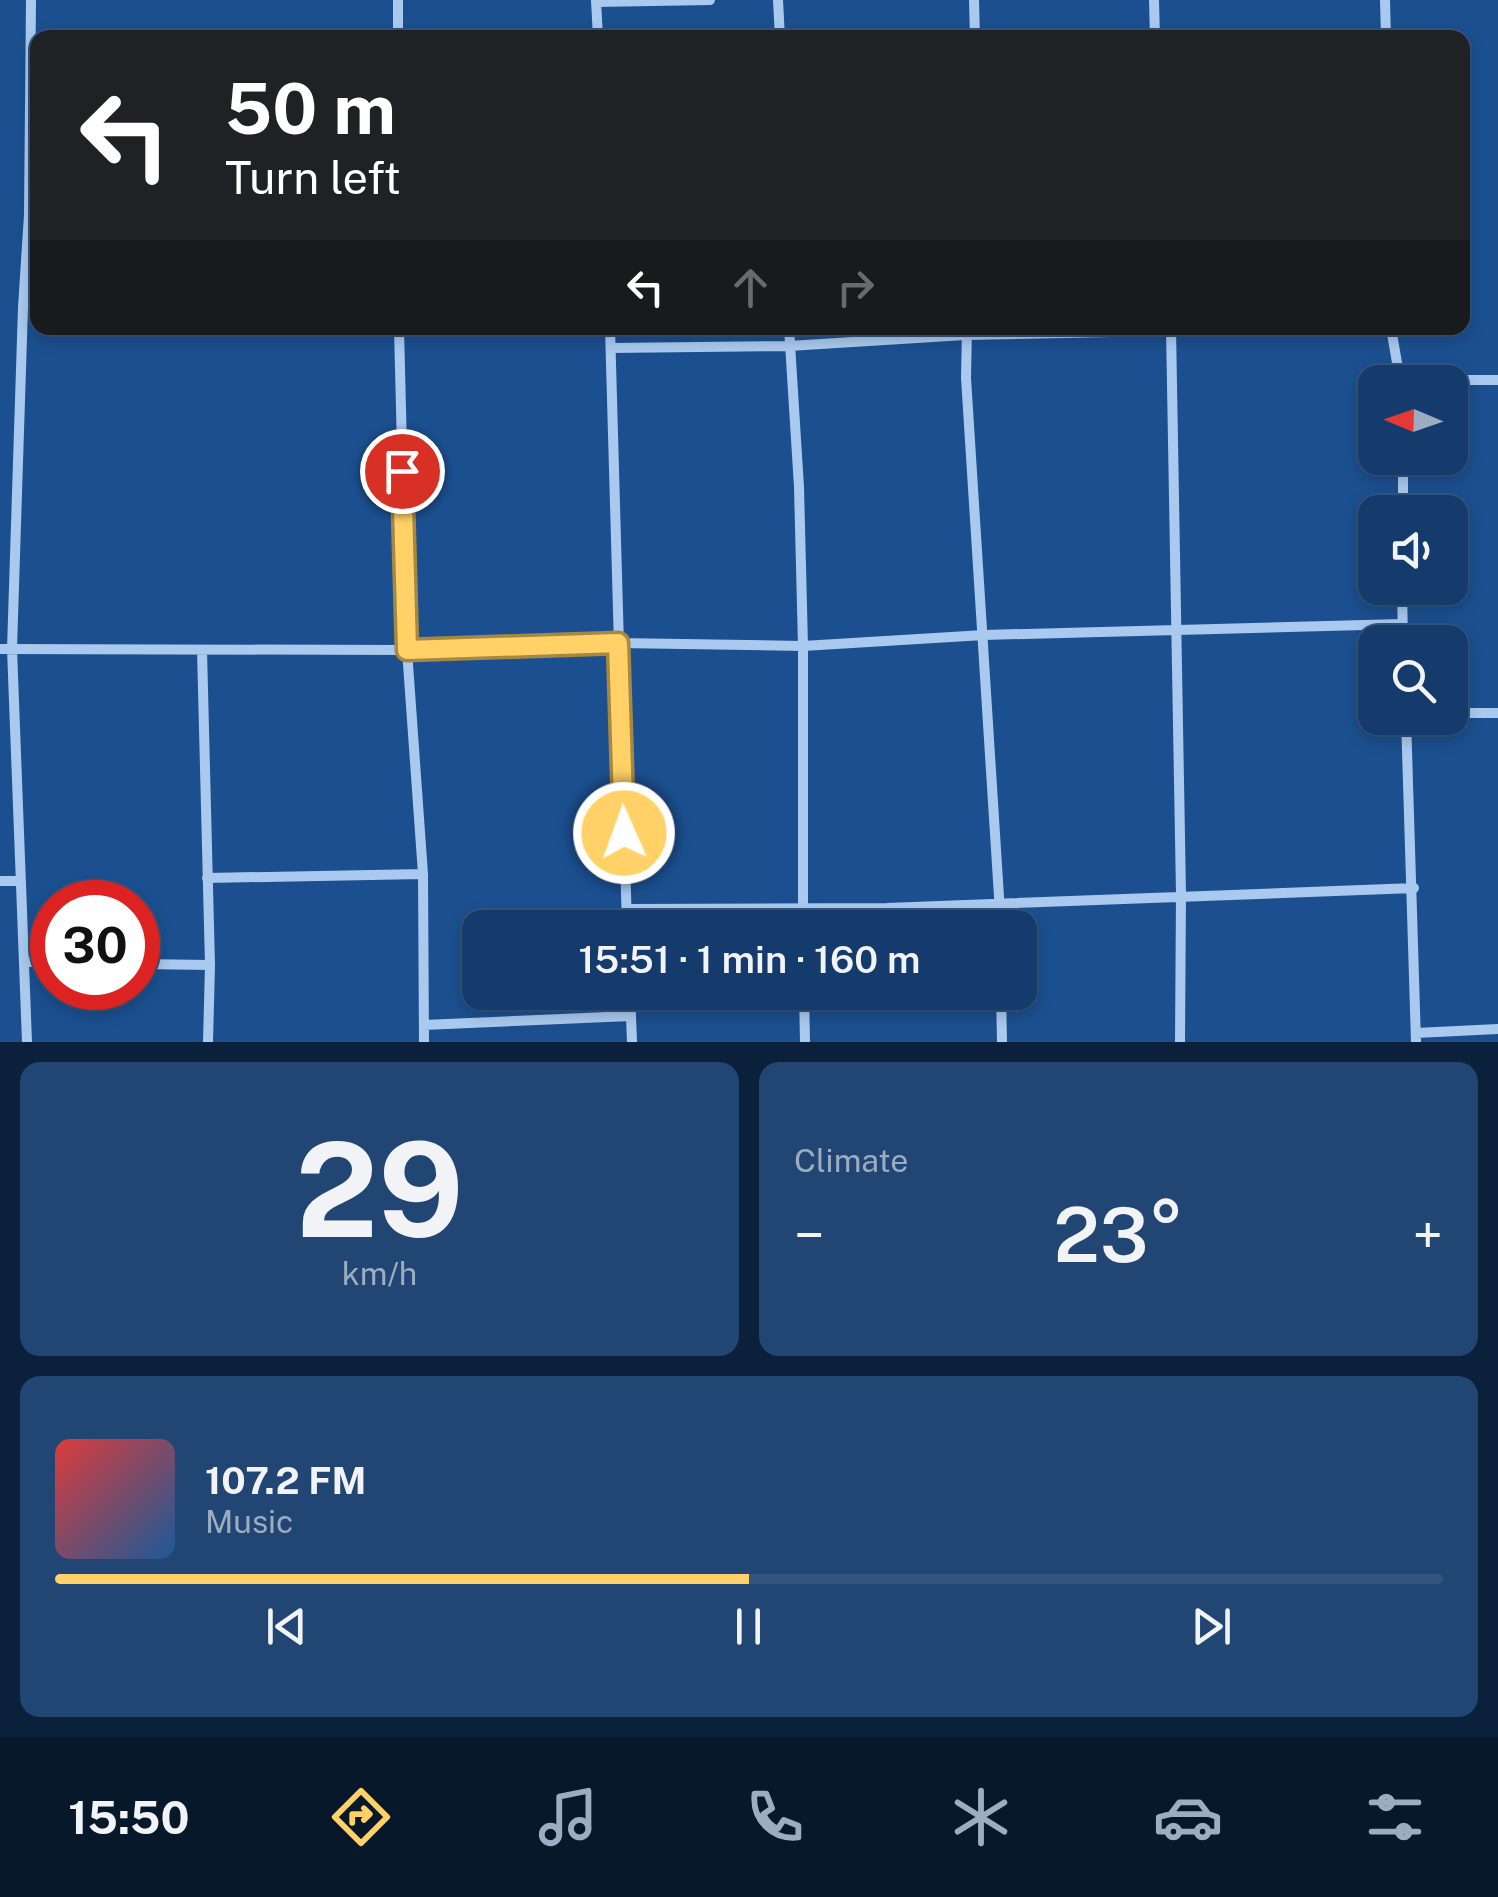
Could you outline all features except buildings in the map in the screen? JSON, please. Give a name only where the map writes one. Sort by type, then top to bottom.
[{"type":"street","points":[[31,0],[31,30]]},
{"type":"street","points":[[398,0],[398,30]]},
{"type":"street","points":[[598,30],[596,1],[710,0]]},
{"type":"street","points":[[778,0],[780,30]]},
{"type":"street","points":[[974,0],[975,30]]},
{"type":"street","points":[[1154,0],[1155,30]]},
{"type":"street","points":[[1385,0],[1386,30]]},
{"type":"street","points":[[27,1042],[6,649],[29,215],[30,108]]},
{"type":"street","points":[[398,335],[407,650],[424,874],[424,1042]]},
{"type":"street","points":[[610,335],[627,909],[803,909],[1414,888]]},
{"type":"street","points":[[789,335],[803,646],[803,909]]},
{"type":"street","points":[[611,348],[790,346],[919,335]]},
{"type":"street","points":[[966,335],[1001,910]]},
{"type":"street","points":[[1172,335],[1182,894],[1180,1042]]},
{"type":"street","points":[[1393,335],[1398,365]]},
{"type":"street","points":[[1468,380],[1498,380]]},
{"type":"street","points":[[6,649],[407,650],[618,643],[803,646],[984,635],[1402,624],[1402,605]]},
{"type":"street","points":[[202,650],[210,964],[208,1042]]},
{"type":"street","points":[[1468,713],[1498,712]]},
{"type":"street","points":[[1407,735],[1416,1037],[1498,1029]]},
{"type":"street","points":[[207,878],[424,874]]},
{"type":"street","points":[[0,881],[21,881]]},
{"type":"street","points":[[24,962],[30,962]]},
{"type":"street","points":[[160,964],[210,964]]},
{"type":"street","points":[[631,1010],[632,1042]]},
{"type":"street","points":[[804,1010],[805,1042]]},
{"type":"street","points":[[1002,1010],[1002,1042]]},
{"type":"street","points":[[424,1025],[631,1016]]},
{"type":"route","points":[[402,471],[407,650],[618,643],[624,833]]}]
